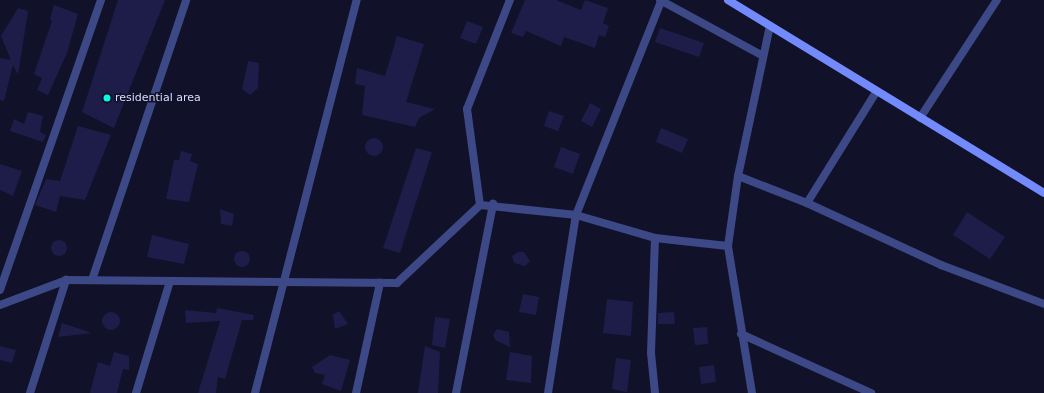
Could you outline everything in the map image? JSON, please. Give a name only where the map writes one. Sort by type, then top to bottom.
[{"type":"main road","points":[[728,0],[876,92],[1044,193]]},
{"type":"street","points":[[0,290],[101,0]]},
{"type":"street","points":[[92,280],[186,0]]},
{"type":"street","points":[[255,393],[285,282],[356,0]]},
{"type":"street","points":[[480,205],[467,109],[510,0]]},
{"type":"street","points":[[548,393],[576,215],[660,0],[763,56]]},
{"type":"street","points":[[920,118],[997,0]]},
{"type":"street","points":[[752,393],[741,334],[728,246],[738,176],[770,26]]},
{"type":"street","points":[[807,203],[876,92]]},
{"type":"street","points":[[738,176],[807,203],[941,265],[1044,304]]},
{"type":"street","points":[[456,393],[493,204]]},
{"type":"street","points":[[0,305],[66,280],[397,283],[480,205],[493,204],[576,215],[655,238],[728,246]]},
{"type":"street","points":[[655,238],[651,353],[655,393]]},
{"type":"street","points":[[30,393],[66,280]]},
{"type":"street","points":[[136,393],[170,281]]},
{"type":"street","points":[[356,393],[380,283]]},
{"type":"street","points":[[741,334],[871,393]]},
{"type":"building","name":"residential area","points":[[118,0],[165,0],[114,128],[82,112]]},
{"type":"building","points":[[525,0],[556,0],[581,10],[585,0],[608,8],[603,23],[609,26],[605,37],[599,35],[595,48],[564,37],[561,46],[526,31],[523,37],[511,33]]},
{"type":"building","points":[[54,5],[78,14],[67,53],[48,95],[37,90],[42,78],[34,74],[52,21],[50,19]]},
{"type":"building","points":[[18,8],[28,11],[18,75],[13,65],[4,101],[0,100],[0,58],[11,60],[1,36]]},
{"type":"building","points":[[467,21],[483,27],[476,44],[460,38]]},
{"type":"building","points":[[660,28],[704,43],[699,57],[655,42]]},
{"type":"building","points":[[397,36],[424,44],[406,102],[435,109],[419,118],[415,127],[362,115],[365,86],[355,84],[357,68],[385,76]]},
{"type":"building","points":[[248,61],[259,63],[258,88],[250,95],[242,89]]},
{"type":"building","points":[[590,103],[601,109],[592,127],[581,121]]},
{"type":"building","points":[[549,111],[564,116],[558,131],[544,126]]},
{"type":"building","points":[[28,112],[43,116],[40,132],[46,135],[43,142],[10,131],[14,119],[24,124]]},
{"type":"building","points":[[78,126],[111,135],[85,200],[60,196],[56,212],[35,205],[46,179],[60,181]]},
{"type":"building","points":[[661,128],[688,139],[682,153],[656,142]]},
{"type":"building","points":[[374,138],[380,141],[383,147],[380,153],[374,156],[368,153],[365,147],[368,141]]},
{"type":"building","points":[[561,147],[580,154],[573,174],[554,167]]},
{"type":"building","points":[[416,148],[432,152],[400,253],[383,248]]},
{"type":"building","points":[[181,151],[192,154],[190,161],[198,164],[189,202],[166,199],[174,160],[179,160]]},
{"type":"building","points":[[0,164],[22,171],[13,196],[0,190]]},
{"type":"building","points":[[220,209],[234,214],[232,226],[221,224]]},
{"type":"building","points":[[967,212],[1005,237],[990,259],[953,235]]},
{"type":"building","points":[[152,235],[189,244],[184,264],[147,257]]},
{"type":"building","points":[[56,240],[62,240],[67,245],[65,254],[62,256],[56,256],[51,251],[51,245]]},
{"type":"building","points":[[239,251],[245,251],[250,256],[248,265],[245,267],[239,267],[234,262],[234,256]]},
{"type":"building","points":[[518,252],[524,252],[530,261],[525,266],[514,263],[512,256]]},
{"type":"building","points":[[523,294],[539,297],[536,315],[519,312]]},
{"type":"building","points":[[607,299],[633,302],[631,336],[603,333]]},
{"type":"building","points":[[217,308],[254,315],[253,320],[242,320],[225,379],[218,377],[216,393],[198,393],[220,321],[186,323],[185,310],[216,313]]},
{"type":"building","points":[[339,311],[348,324],[335,329],[333,315]]},
{"type":"building","points":[[111,312],[117,315],[120,321],[117,327],[111,330],[105,327],[102,321],[105,315]]},
{"type":"building","points":[[674,312],[675,324],[658,324],[658,313]]},
{"type":"building","points":[[435,317],[450,319],[445,348],[432,345]]},
{"type":"building","points":[[62,323],[92,333],[58,337]]},
{"type":"building","points":[[707,327],[708,344],[695,345],[693,328]]},
{"type":"building","points":[[497,329],[509,332],[510,347],[495,340],[493,335]]},
{"type":"building","points":[[0,346],[16,350],[12,363],[0,360]]},
{"type":"building","points":[[425,346],[440,352],[438,393],[418,393]]},
{"type":"building","points":[[114,352],[129,356],[129,370],[123,369],[117,393],[90,393],[98,362],[110,366]]},
{"type":"building","points":[[510,352],[532,356],[531,383],[506,380]]},
{"type":"building","points":[[330,355],[350,360],[341,391],[322,384],[325,375],[315,373],[312,367]]},
{"type":"building","points":[[616,358],[631,360],[627,392],[612,389]]},
{"type":"building","points":[[714,365],[716,382],[701,384],[699,367]]},
{"type":"place","name":"residential area","points":[[107,98]]}]
